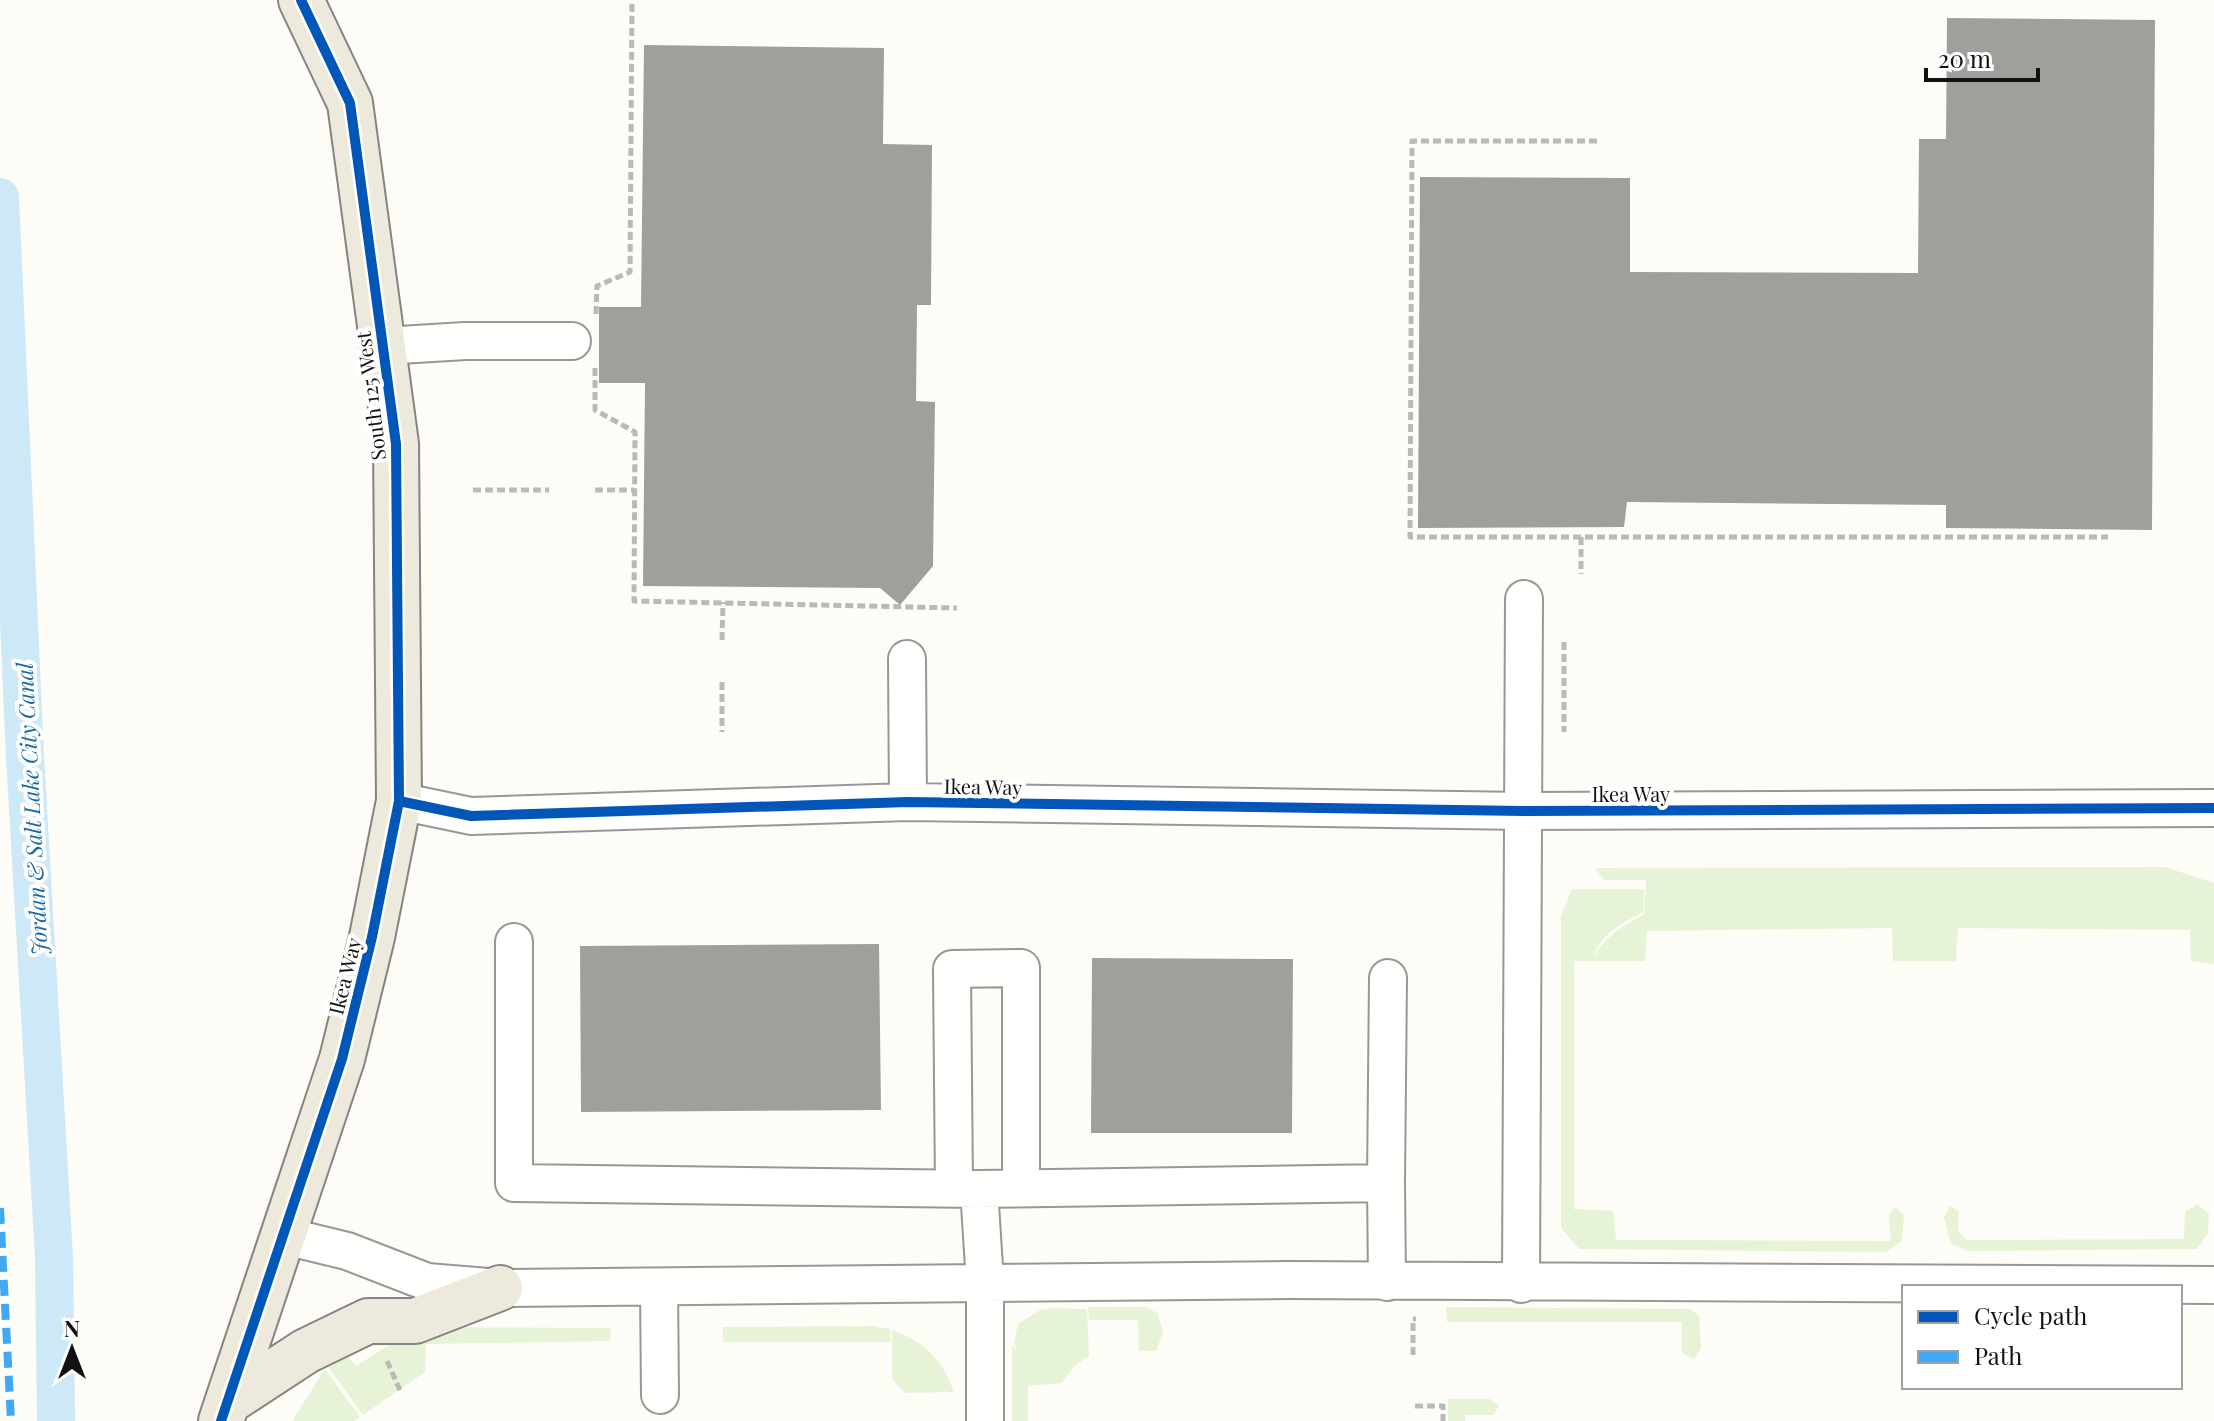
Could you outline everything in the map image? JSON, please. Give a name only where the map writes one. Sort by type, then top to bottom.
[{"type":"main road","name":"South 125 West","points":[[301,0],[350,103],[396,444],[399,801]]},
{"type":"main road","name":"Ikea Way","points":[[225,1412],[342,1059],[372,937],[399,801]]},
{"type":"main road","points":[[225,1412],[306,1351],[368,1321],[415,1321],[500,1288]]},
{"type":"street","points":[[383,346],[465,341],[588,341]]},
{"type":"street","points":[[1521,1284],[1524,599]]},
{"type":"street","points":[[907,659],[908,802]]},
{"type":"street","name":"Ikea Way","points":[[399,801],[471,816],[908,802],[1524,811],[2214,808]]},
{"type":"street","points":[[514,942],[514,1183],[966,1189],[1386,1183]]},
{"type":"street","points":[[985,1421],[985,1283],[966,1189],[952,969],[1021,968],[1021,1187]]},
{"type":"street","points":[[1387,1282],[1388,978]]},
{"type":"street","points":[[285,1236],[347,1251],[427,1282],[500,1288],[1387,1282],[2214,1285]]},
{"type":"street","points":[[659,1288],[660,1395]]},
{"type":"path","points":[[632,0],[630,272],[597,286],[588,341],[595,410],[635,432],[634,601],[957,608]]},
{"type":"path","points":[[1597,141],[1412,141],[1410,537],[2108,537]]},
{"type":"path","points":[[473,490],[549,490]]},
{"type":"path","points":[[595,490],[634,490]]},
{"type":"path","points":[[1581,537],[1581,574]]},
{"type":"path","points":[[722,640],[723,602]]},
{"type":"path","points":[[1564,642],[1564,732]]},
{"type":"path","points":[[722,682],[722,732]]},
{"type":"path","points":[[1413,1355],[1413,1319],[1427,1319]]},
{"type":"path","points":[[1415,1406],[1443,1406],[1443,1421]]},
{"type":"green space","points":[[2165,867],[2214,883],[2214,964],[2191,961],[2190,930],[1958,928],[1956,961],[1893,961],[1892,928],[1647,931],[1645,961],[1574,961],[1574,1209],[1613,1211],[1616,1240],[1891,1241],[1889,1215],[1895,1207],[1904,1215],[1902,1241],[1886,1252],[1579,1249],[1561,1228],[1561,916],[1572,889],[1644,889],[1643,912],[1606,936],[1593,958],[1609,937],[1644,914],[1646,880],[1604,880],[1595,868]]},
{"type":"green space","points":[[2197,1204],[2209,1214],[2208,1233],[2197,1249],[1967,1251],[1951,1244],[1944,1217],[1950,1206],[1959,1211],[1958,1231],[1966,1240],[2184,1239],[2185,1212]]},
{"type":"green space","points":[[1088,1307],[1147,1307],[1158,1314],[1163,1332],[1156,1351],[1139,1351],[1138,1320],[1089,1320]]},
{"type":"green space","points":[[1446,1307],[1690,1309],[1699,1316],[1701,1348],[1694,1359],[1682,1353],[1682,1322],[1447,1322]]},
{"type":"green space","points":[[1087,1309],[1089,1356],[1073,1367],[1062,1383],[1028,1386],[1028,1421],[1012,1421],[1012,1345],[1018,1351],[1014,1344],[1018,1324],[1040,1310]]},
{"type":"green space","points":[[873,1326],[890,1329],[891,1342],[723,1342],[723,1327]]},
{"type":"green space","points":[[407,1327],[611,1328],[610,1341],[426,1344],[425,1372],[363,1415],[326,1364],[343,1351],[356,1366],[389,1345],[372,1344],[366,1333]]},
{"type":"green space","points":[[892,1330],[914,1340],[931,1353],[944,1370],[954,1392],[905,1393],[892,1379]]},
{"type":"green space","points":[[325,1369],[360,1417],[355,1421],[292,1421]]},
{"type":"green space","points":[[1448,1399],[1490,1399],[1499,1406],[1493,1415],[1465,1415],[1465,1421],[1448,1421]]},
{"type":"building","points":[[1947,18],[2155,20],[2152,530],[1946,528],[1946,505],[1627,502],[1624,527],[1418,528],[1420,177],[1630,178],[1630,272],[1918,273],[1919,139],[1946,139]]},
{"type":"building","points":[[644,45],[884,48],[883,144],[932,145],[931,305],[917,305],[916,401],[935,402],[933,566],[900,605],[880,588],[643,586],[645,383],[599,383],[599,307],[641,307]]},
{"type":"building","points":[[879,944],[881,1110],[581,1112],[580,946]]},
{"type":"building","points":[[1092,958],[1293,959],[1292,1133],[1091,1133]]},
{"type":"waterway","name":"Jordan & Salt Lake City Canal","points":[[0,197],[25,757],[54,1257],[56,1421]]},
{"type":"marked path","points":[[0,1208],[11,1421]]},
{"type":"cycle path","points":[[221,1421],[342,1059],[372,937],[399,801],[396,444],[350,103],[301,0]]},
{"type":"cycle path","points":[[399,801],[471,816],[908,802],[1524,811],[2214,808]]}]
